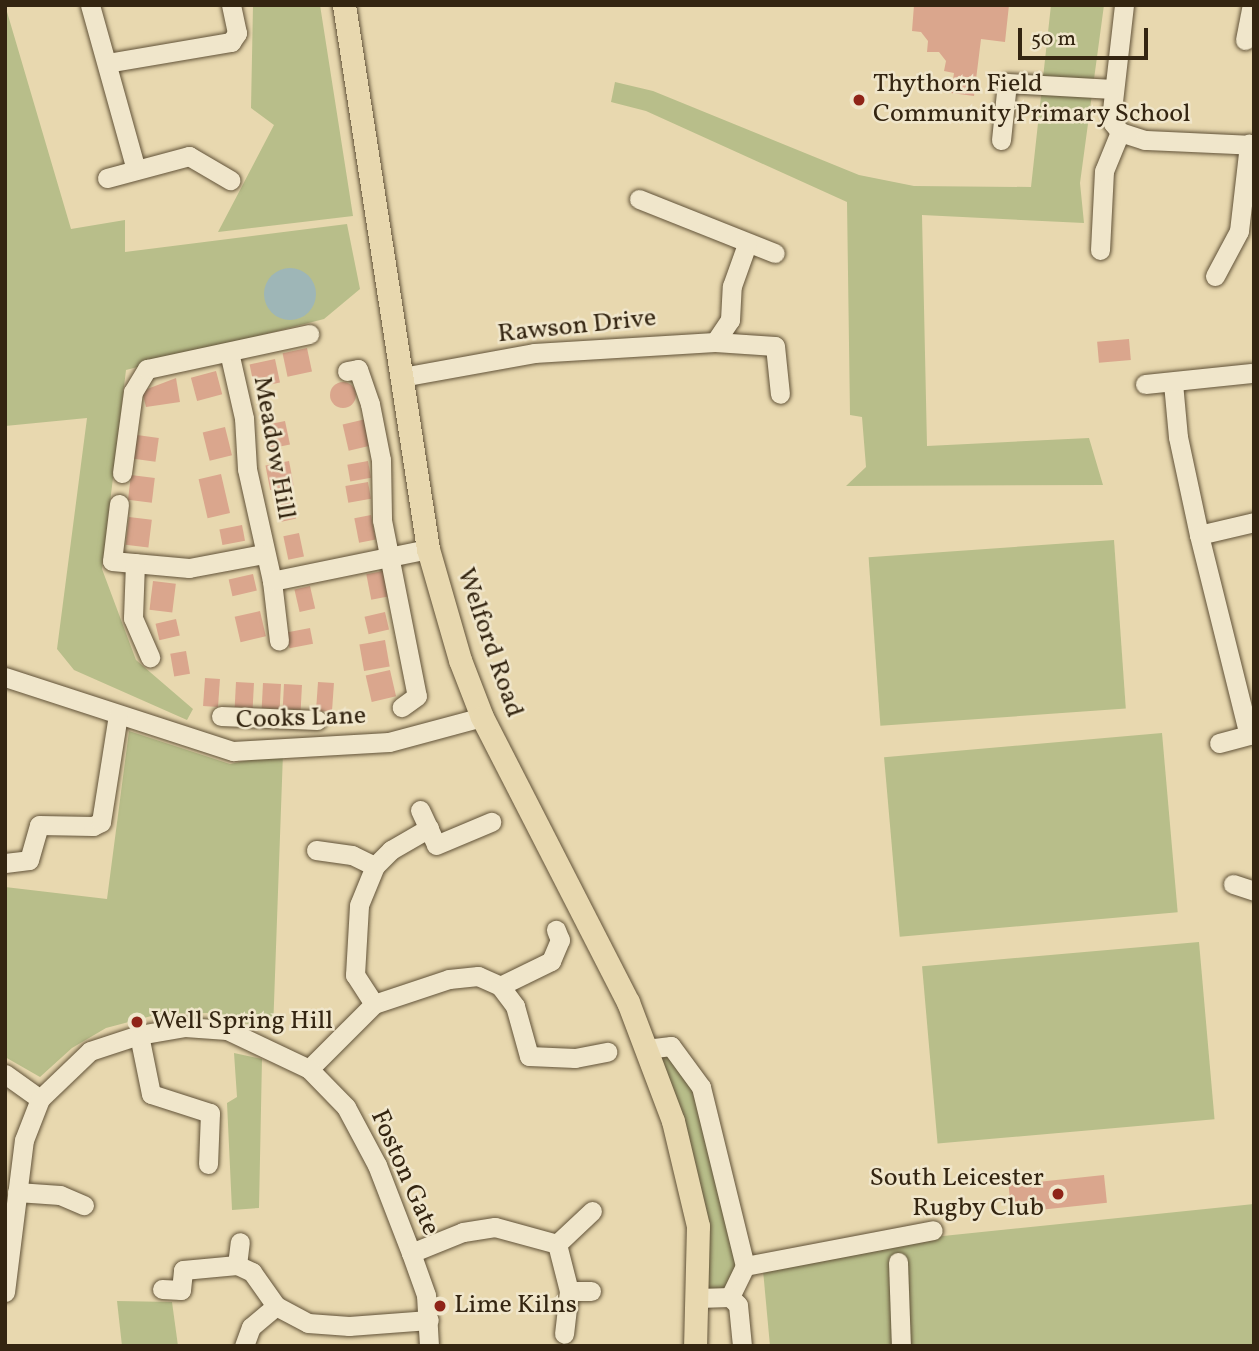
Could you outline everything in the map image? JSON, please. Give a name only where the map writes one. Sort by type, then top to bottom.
[{"type":"main road","name":"Welford Road","points":[[344,5],[428,549],[460,660],[482,717],[628,1002],[673,1121],[698,1226],[695,1346]]},
{"type":"street","points":[[90,5],[136,170]]},
{"type":"street","points":[[107,63],[231,41],[237,33],[231,5]]},
{"type":"street","points":[[1124,5],[1113,89],[1113,123],[1120,132],[1145,140],[1251,144],[1239,231],[1215,276]]},
{"type":"street","points":[[1245,40],[1252,5]]},
{"type":"street","points":[[1001,140],[1007,83],[1113,89]]},
{"type":"street","points":[[1100,250],[1104,171],[1120,132]]},
{"type":"street","points":[[107,178],[188,156],[230,180]]},
{"type":"street","points":[[639,199],[775,253]]},
{"type":"street","points":[[715,342],[730,320],[732,286],[747,244]]},
{"type":"street","name":"Meadow Hill","points":[[122,473],[138,379],[147,369],[309,334]]},
{"type":"street","name":"Rawson Drive","points":[[402,377],[534,353],[715,342],[775,346],[780,394]]},
{"type":"street","name":"Meadow Hill","points":[[229,352],[244,418],[247,469],[263,554],[272,581],[279,641]]},
{"type":"street","points":[[347,371],[358,369],[370,404],[390,557],[417,696],[402,707]]},
{"type":"street","points":[[1145,384],[1251,373]]},
{"type":"street","points":[[1173,383],[1178,437],[1199,535],[1247,699],[1249,735],[1219,743]]},
{"type":"street","name":"Meadow Hill","points":[[119,504],[112,561],[189,568],[263,554]]},
{"type":"street","points":[[1199,535],[1254,522]]},
{"type":"street","points":[[272,581],[428,549]]},
{"type":"street","points":[[135,563],[133,618],[150,657]]},
{"type":"street","name":"Cooks Lane","points":[[5,677],[233,751],[389,742],[482,717]]},
{"type":"street","points":[[5,863],[29,860],[38,825],[93,826],[101,822],[117,715]]},
{"type":"street","name":"Cooks Lane","points":[[221,716],[317,720]]},
{"type":"street","points":[[268,719],[269,750]]},
{"type":"street","points":[[421,810],[432,837]]},
{"type":"street","points":[[374,1004],[355,975],[359,905],[375,866],[391,850],[491,822]]},
{"type":"street","points":[[316,849],[343,852],[375,866]]},
{"type":"street","points":[[1233,884],[1254,891]]},
{"type":"street","points":[[500,986],[551,961],[560,940],[556,930]]},
{"type":"street","points":[[309,1069],[374,1004],[449,979],[478,976],[500,986],[515,1006],[529,1056],[575,1058],[607,1052]]},
{"type":"street","name":"Foston Gate","points":[[5,1292],[14,1181],[24,1140],[40,1099],[90,1051],[139,1035],[185,1027],[228,1030],[309,1069],[346,1107],[377,1165],[411,1253],[429,1320],[429,1346]]},
{"type":"street","points":[[139,1035],[151,1094],[210,1113],[208,1164]]},
{"type":"street","points":[[646,1049],[671,1046],[701,1087],[745,1266],[730,1297]]},
{"type":"street","points":[[5,1074],[40,1099]]},
{"type":"street","points":[[14,1181],[84,1205]]},
{"type":"street","points":[[557,1244],[592,1211]]},
{"type":"street","points":[[411,1253],[463,1231],[495,1227],[557,1244]]},
{"type":"street","points":[[745,1266],[933,1230]]},
{"type":"street","points":[[237,1265],[240,1242]]},
{"type":"street","points":[[557,1244],[569,1292],[564,1335]]},
{"type":"street","points":[[898,1262],[901,1346]]},
{"type":"street","points":[[162,1289],[181,1290],[183,1270],[214,1265],[237,1265],[252,1272],[276,1306],[308,1323],[349,1325],[429,1320]]},
{"type":"street","points":[[569,1292],[591,1291]]},
{"type":"street","points":[[698,1298],[730,1297],[738,1305],[742,1346]]},
{"type":"street","points":[[244,1346],[251,1327],[276,1306]]},
{"type":"green space","points":[[5,5],[71,229],[125,220],[125,252],[347,224],[360,289],[324,319],[126,370],[102,569],[136,660],[193,709],[187,720],[74,670],[57,649],[87,418],[5,426]]},
{"type":"green space","points":[[253,5],[320,5],[353,216],[218,232],[274,125],[251,108]]},
{"type":"green space","points":[[1051,5],[1104,5],[1080,183],[1084,223],[922,215],[927,446],[1089,438],[1103,485],[846,486],[866,467],[862,417],[850,415],[847,202],[646,111],[611,102],[615,82],[653,91],[859,175],[914,186],[1031,187]]},
{"type":"green space","points":[[1114,540],[1126,709],[880,726],[869,557]]},
{"type":"green space","points":[[129,731],[230,764],[283,753],[273,1031],[207,1013],[159,1014],[106,1028],[72,1048],[40,1077],[5,1057],[5,887],[107,899]]},
{"type":"green space","points":[[1162,733],[1178,912],[900,937],[884,757]]},
{"type":"green space","points":[[1199,942],[1215,1119],[938,1144],[922,966]]},
{"type":"green space","points":[[671,1046],[701,1087],[745,1266],[730,1297],[698,1298],[698,1226],[646,1049]]},
{"type":"green space","points":[[234,1053],[262,1059],[259,1208],[232,1210],[227,1103],[237,1097]]},
{"type":"green space","points":[[1254,1204],[1254,1346],[770,1346],[763,1270],[943,1236]]},
{"type":"green space","points":[[117,1301],[172,1302],[178,1346],[122,1346]]},
{"type":"water","points":[[290,268],[300,270],[308,276],[314,284],[314,304],[308,312],[300,318],[290,320],[280,318],[272,312],[266,304],[264,294],[266,284],[272,276],[280,270]]},
{"type":"building","points":[[914,5],[1009,5],[1005,42],[981,39],[974,96],[951,93],[954,73],[944,71],[946,61],[939,52],[927,52],[928,41],[921,32],[912,31]]},
{"type":"building","points":[[1129,339],[1131,360],[1099,363],[1097,342]]},
{"type":"building","points":[[307,348],[312,371],[288,377],[283,353]]},
{"type":"building","points":[[275,359],[280,382],[255,388],[250,364]]},
{"type":"building","points":[[216,371],[222,394],[197,401],[191,378]]},
{"type":"building","points":[[176,378],[180,402],[146,407],[142,391]]},
{"type":"building","points":[[343,382],[352,386],[356,395],[352,404],[343,408],[334,404],[330,395],[334,386]]},
{"type":"building","points":[[366,419],[372,445],[349,451],[343,424]]},
{"type":"building","points":[[285,421],[290,444],[269,449],[264,425]]},
{"type":"building","points":[[225,427],[232,455],[210,461],[203,433]]},
{"type":"building","points":[[137,435],[159,438],[155,462],[134,459]]},
{"type":"building","points":[[289,461],[294,486],[270,490],[265,466]]},
{"type":"building","points":[[368,461],[371,478],[350,481],[347,465]]},
{"type":"building","points":[[221,474],[230,513],[208,518],[199,479]]},
{"type":"building","points":[[131,475],[155,478],[152,503],[128,500]]},
{"type":"building","points":[[368,482],[371,499],[348,503],[345,486]]},
{"type":"building","points":[[291,496],[296,518],[282,522],[276,499]]},
{"type":"building","points":[[371,515],[376,540],[359,543],[354,518]]},
{"type":"building","points":[[129,517],[152,520],[148,548],[126,545]]},
{"type":"building","points":[[242,525],[245,541],[222,545],[219,529]]},
{"type":"building","points":[[299,533],[304,556],[288,560],[283,536]]},
{"type":"building","points":[[383,571],[388,597],[371,600],[366,574]]},
{"type":"building","points":[[253,574],[257,591],[232,596],[229,580]]},
{"type":"building","points":[[153,581],[176,584],[172,613],[149,610]]},
{"type":"building","points":[[310,586],[315,608],[300,612],[294,590]]},
{"type":"building","points":[[260,611],[266,636],[241,642],[235,617]]},
{"type":"building","points":[[385,612],[389,630],[369,634],[365,617]]},
{"type":"building","points":[[176,619],[180,636],[159,640],[156,624]]},
{"type":"building","points":[[310,628],[313,644],[289,648],[286,633]]},
{"type":"building","points":[[385,640],[390,667],[364,671],[359,645]]},
{"type":"building","points":[[186,651],[190,674],[174,676],[170,654]]},
{"type":"building","points":[[390,670],[396,696],[372,702],[366,676]]},
{"type":"building","points":[[205,678],[220,679],[218,707],[203,706]]},
{"type":"building","points":[[236,682],[254,683],[253,708],[235,707]]},
{"type":"building","points":[[318,682],[334,683],[332,712],[316,711]]},
{"type":"building","points":[[263,683],[281,684],[280,709],[262,708]]},
{"type":"building","points":[[284,684],[302,685],[301,710],[283,709]]},
{"type":"building","name":"South Leicester Rugby Club","points":[[1104,1175],[1107,1203],[1011,1213],[1009,1185]]},
{"type":"place","name":"Thythorn Field Community Primary School","points":[[859,100]]},
{"type":"place","name":"Well Spring Hill","points":[[137,1022]]},
{"type":"place","name":"South Leicester Rugby Club","points":[[1058,1194]]},
{"type":"place","name":"Lime Kilns","points":[[440,1306]]}]
